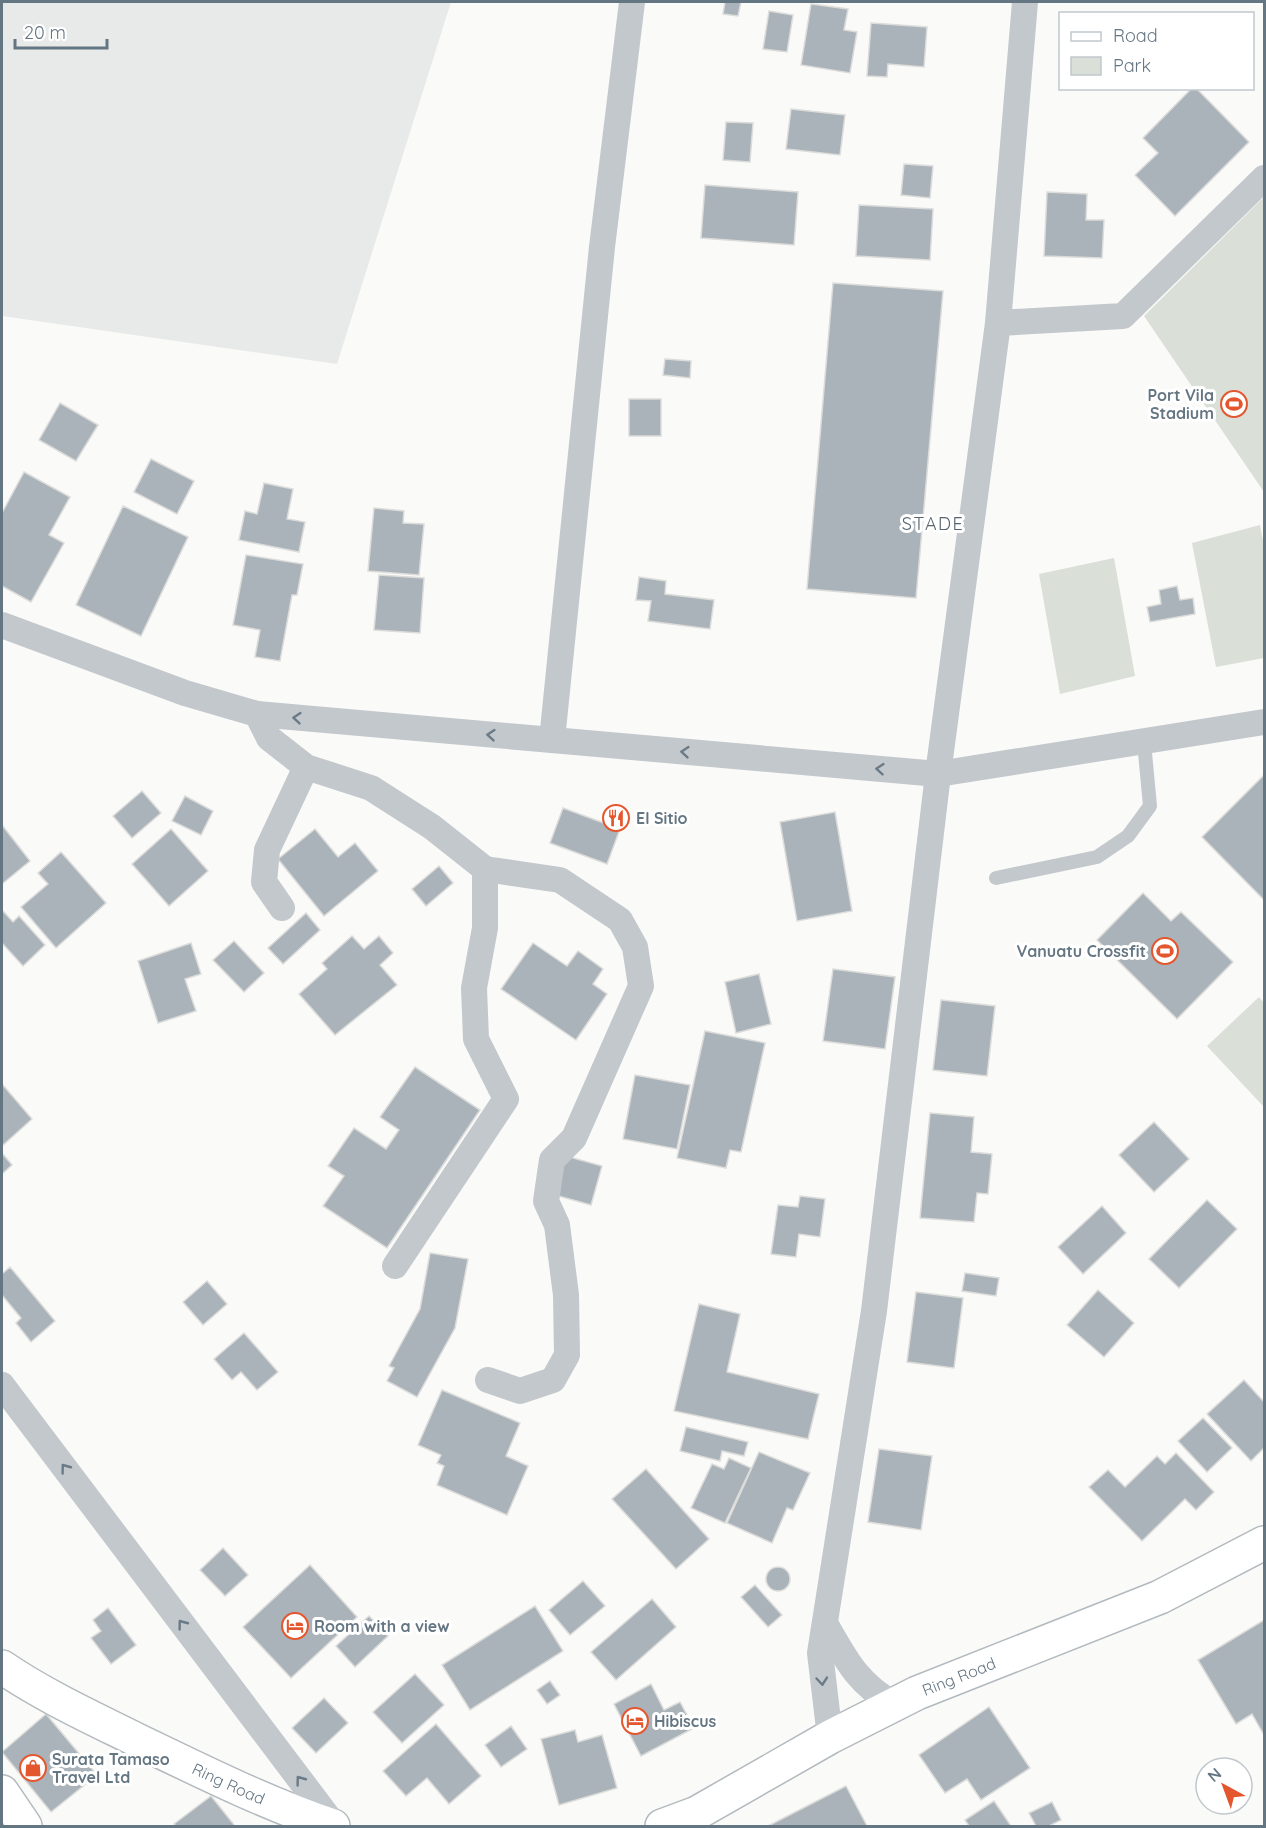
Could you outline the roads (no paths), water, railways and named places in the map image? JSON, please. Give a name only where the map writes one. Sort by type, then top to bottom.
[{"type":"main road","name":"Ring Road","points":[[662,1827],[728,1797],[830,1737],[894,1704],[1160,1597],[1264,1543]]},
{"type":"main road","name":"Ring Road","points":[[2,1667],[71,1707],[174,1758],[264,1799],[334,1827]]},
{"type":"main road","points":[[2,1791],[25,1827]]},
{"type":"street","points":[[552,740],[602,247],[632,2]]},
{"type":"street","points":[[830,1737],[820,1653],[874,1311],[938,774],[998,323],[1025,2]]},
{"type":"street","points":[[998,323],[1123,316],[1264,178]]},
{"type":"street","points":[[2,625],[185,693],[257,714],[938,774],[1264,722]]},
{"type":"street","points":[[257,714],[269,738],[306,767],[371,788],[432,827],[486,869],[560,880],[620,920],[635,947],[641,987],[574,1138],[552,1160],[546,1201],[556,1226],[566,1295],[567,1355],[553,1380],[520,1391],[489,1380]]},
{"type":"street","points":[[282,908],[264,882],[267,850],[306,767]]},
{"type":"street","points":[[395,1266],[506,1099],[476,1039],[474,988],[485,928],[486,869]]},
{"type":"street","points":[[2,1385],[334,1827]]},
{"type":"street","points":[[826,1625],[851,1668],[871,1691],[894,1704]]},
{"type":"lane","points":[[996,878],[1097,856],[1128,836],[1150,806],[1144,742]]},
{"type":"place","name":"Port Vila Stadium","points":[[1234,404]]},
{"type":"place","name":"El Sitio","points":[[616,818]]},
{"type":"place","name":"Vanuatu Crossfit","points":[[1165,951]]},
{"type":"place","name":"Room with a view","points":[[295,1626]]},
{"type":"place","name":"Hibiscus","points":[[635,1721]]},
{"type":"place","name":"Surata Tamaso Travel Ltd","points":[[33,1768]]},
{"type":"district","name":"STADE","points":[[933,523]]}]
